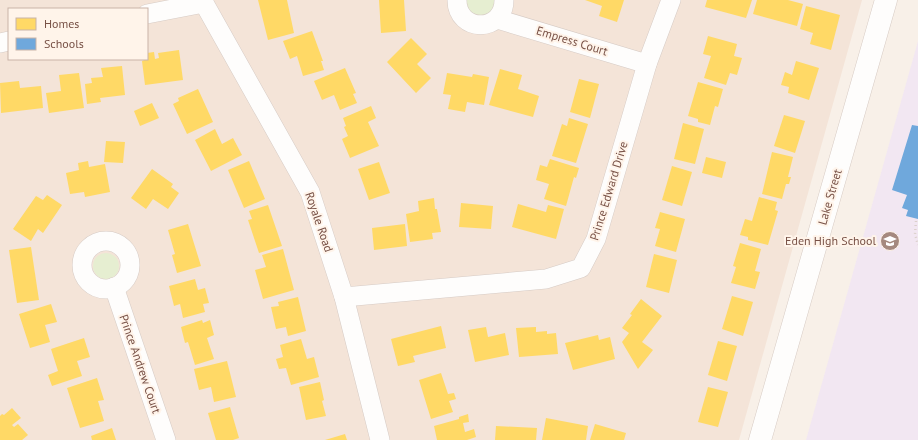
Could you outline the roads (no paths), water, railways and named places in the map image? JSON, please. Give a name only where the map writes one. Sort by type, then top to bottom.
[{"type":"main road","name":"Lake Street","points":[[760,440],[886,0]]},
{"type":"street","points":[[457,0],[458,9],[462,16],[468,21],[482,25],[490,23],[502,13],[504,0]]},
{"type":"street","name":"Prince Edward Drive","points":[[344,297],[546,279],[581,268],[596,239],[647,64],[671,0]]},
{"type":"street","points":[[148,14],[204,2]]},
{"type":"street","name":"Royale Road","points":[[204,2],[310,192],[344,297],[380,440]]},
{"type":"street","name":"Empress Court","points":[[496,19],[647,64]]},
{"type":"street","name":"Prince Andrew Court","points":[[114,288],[166,440]]},
{"type":"place","name":"Eden High School","points":[[890,241]]}]
